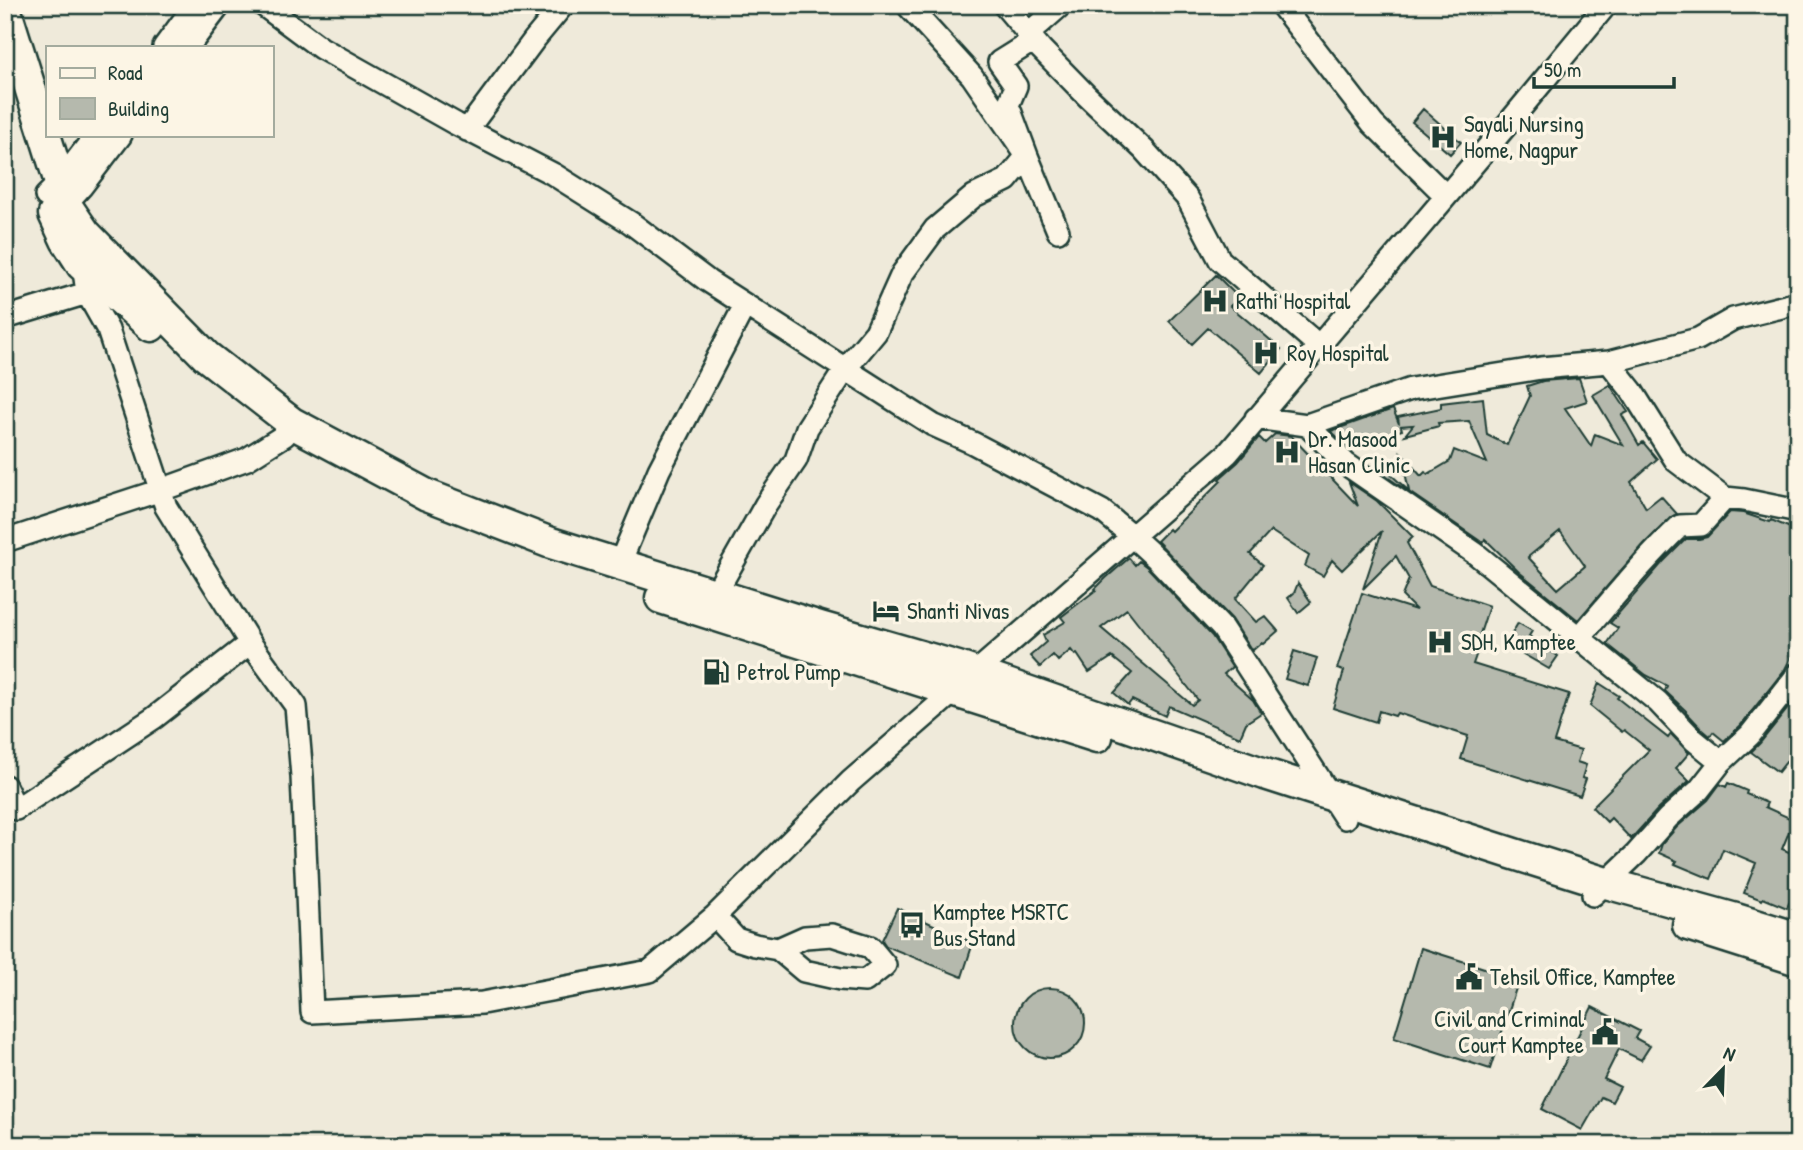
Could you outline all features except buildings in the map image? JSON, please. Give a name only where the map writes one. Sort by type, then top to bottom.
[{"type":"highway","points":[[5,9],[66,240],[85,279],[248,413],[288,429],[427,495],[551,544],[619,565],[685,596],[715,594],[761,619]]},
{"type":"highway","points":[[5,60],[39,182],[68,208],[85,233],[206,356],[288,429],[424,515],[965,681],[1337,806],[1600,889],[1798,960]]},
{"type":"highway","points":[[1600,889],[1736,919],[1798,938]]},
{"type":"street","points":[[165,46],[195,5]]},
{"type":"street","points":[[189,46],[220,5]]},
{"type":"street","points":[[263,5],[321,48],[467,130],[553,174],[631,223],[708,281],[933,425],[1102,511],[1156,558],[1222,628],[1337,806]]},
{"type":"street","points":[[467,130],[563,5]]},
{"type":"street","points":[[1004,5],[1031,37],[1087,96],[1144,150],[1188,199],[1220,260],[1318,345]]},
{"type":"street","points":[[1058,231],[1008,105],[1016,86],[999,62],[1031,37],[1060,5]]},
{"type":"street","points":[[1281,5],[1373,124],[1446,196]]},
{"type":"street","points":[[85,233],[85,279],[108,330],[166,507],[250,643],[296,706],[302,776],[312,1012],[482,1003],[650,971],[715,916],[851,781],[1228,453],[1606,5]]},
{"type":"street","points":[[910,6],[972,76],[1027,156]]},
{"type":"street","points":[[57,199],[95,136]]},
{"type":"street","points":[[57,199],[81,187],[120,136]]},
{"type":"street","points":[[715,594],[766,505],[796,460],[807,428],[846,368],[876,332],[902,274],[935,229],[974,196],[1007,180],[1027,156]]},
{"type":"street","points":[[5,318],[85,279]]},
{"type":"street","points":[[1256,418],[1307,425],[1411,389],[1541,368],[1609,362],[1698,339],[1733,319],[1798,303]]},
{"type":"street","points":[[619,565],[659,470],[745,304]]},
{"type":"street","points":[[1609,362],[1632,391],[1676,461],[1725,498],[1798,511]]},
{"type":"street","points":[[1307,425],[1346,464],[1476,554],[1658,702],[1694,740],[1721,762]]},
{"type":"street","points":[[5,541],[247,459],[288,429]]},
{"type":"street","points":[[1579,638],[1625,587],[1650,554],[1680,526],[1701,525],[1725,498]]},
{"type":"street","points":[[5,786],[11,814],[154,718],[250,643]]},
{"type":"street","points":[[1600,889],[1750,735],[1798,674]]},
{"type":"street","points":[[715,916],[736,939],[778,949]]},
{"type":"place","name":"Sayali Nursing Home, Nagpur","points":[[1443,137]]},
{"type":"place","name":"Rathi Hospital","points":[[1215,301]]},
{"type":"place","name":"Roy Hospital","points":[[1266,353]]},
{"type":"place","name":"Dr. Masood Hasan Clinic","points":[[1287,452]]},
{"type":"place","name":"Shanti Nivas","points":[[886,611]]},
{"type":"place","name":"SDH, Kamptee","points":[[1440,642]]},
{"type":"place","name":"Petrol Pump","points":[[716,672]]},
{"type":"place","name":"Kamptee MSRTC Bus Stand","points":[[912,925]]},
{"type":"place","name":"Tehsil Office, Kamptee","points":[[1469,977]]},
{"type":"place","name":"Civil and Criminal Court Kamptee","points":[[1605,1032]]}]
